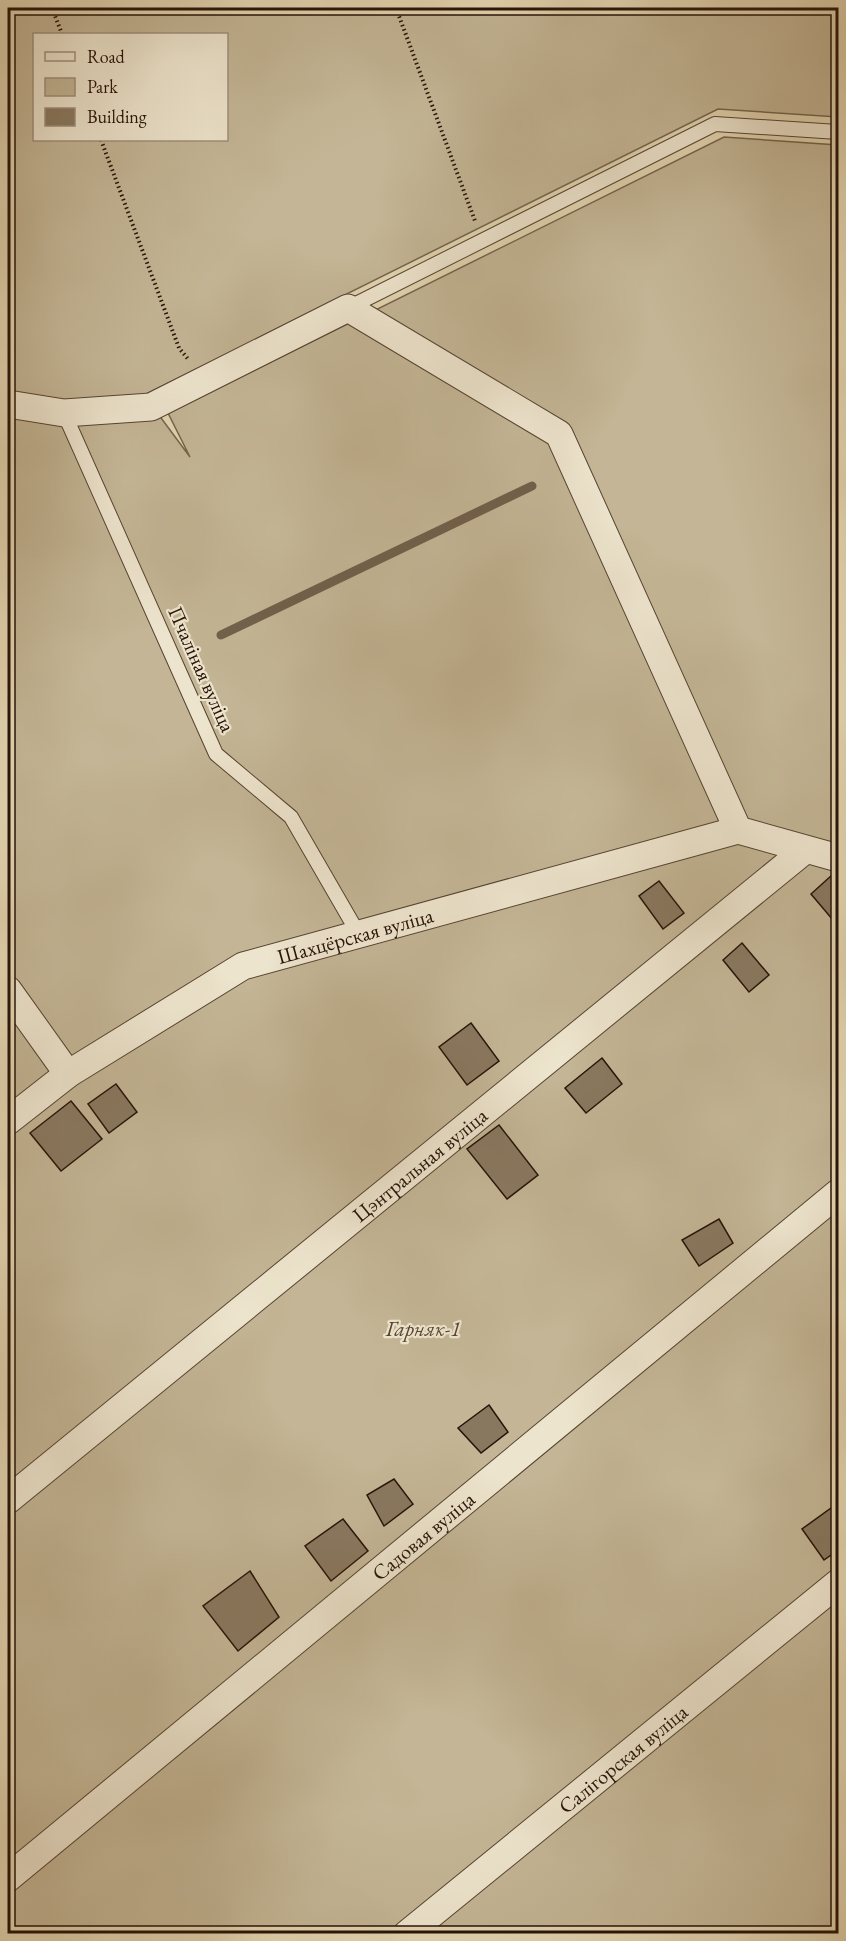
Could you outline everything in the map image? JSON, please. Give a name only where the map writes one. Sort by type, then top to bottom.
[{"type":"street","points":[[8,404],[64,414],[152,407],[348,308],[559,434],[738,830],[838,858]]},
{"type":"street","name":"Шахцёрская вуліца","points":[[8,1121],[68,1074],[243,966],[738,830]]},
{"type":"street","name":"Цэнтральная вуліца","points":[[8,1500],[805,850]]},
{"type":"street","points":[[8,990],[68,1074]]},
{"type":"street","name":"Садовая вуліца","points":[[8,1878],[838,1193]]},
{"type":"street","name":"Салігорская вуліца","points":[[406,1934],[838,1583]]},
{"type":"lane","points":[[348,308],[715,124],[838,132]]},
{"type":"lane","name":"Пчаліная вуліца","points":[[64,414],[216,754],[291,817],[358,933]]},
{"type":"path","points":[[52,8],[62,33]]},
{"type":"path","points":[[396,8],[482,241]]},
{"type":"path","points":[[101,141],[179,348],[205,380]]},
{"type":"green space","name":"Гарняк-1","points":[[8,8],[838,8],[838,117],[718,109],[144,395],[190,457],[168,413],[724,137],[838,145],[838,1933],[8,1934]]},
{"type":"building","points":[[832,875],[838,882],[838,926],[811,894]]},
{"type":"building","points":[[659,881],[684,913],[663,929],[639,896]]},
{"type":"building","points":[[742,943],[769,975],[749,992],[723,960]]},
{"type":"building","points":[[471,1023],[499,1061],[467,1085],[439,1047]]},
{"type":"building","points":[[602,1058],[622,1084],[586,1113],[565,1088]]},
{"type":"building","points":[[116,1084],[137,1112],[109,1133],[88,1104]]},
{"type":"building","points":[[71,1101],[102,1139],[61,1171],[30,1133]]},
{"type":"building","points":[[499,1125],[538,1175],[507,1199],[467,1149]]},
{"type":"building","points":[[719,1219],[733,1243],[699,1266],[682,1240]]},
{"type":"building","points":[[489,1405],[508,1432],[481,1453],[458,1428]]},
{"type":"building","points":[[394,1479],[413,1504],[384,1526],[367,1495]]},
{"type":"building","points":[[838,1503],[838,1550],[824,1560],[802,1529]]},
{"type":"building","points":[[343,1519],[368,1551],[331,1581],[305,1546]]},
{"type":"building","points":[[250,1571],[279,1617],[238,1651],[203,1606]]},
{"type":"waterway","points":[[221,635],[532,486]]}]
